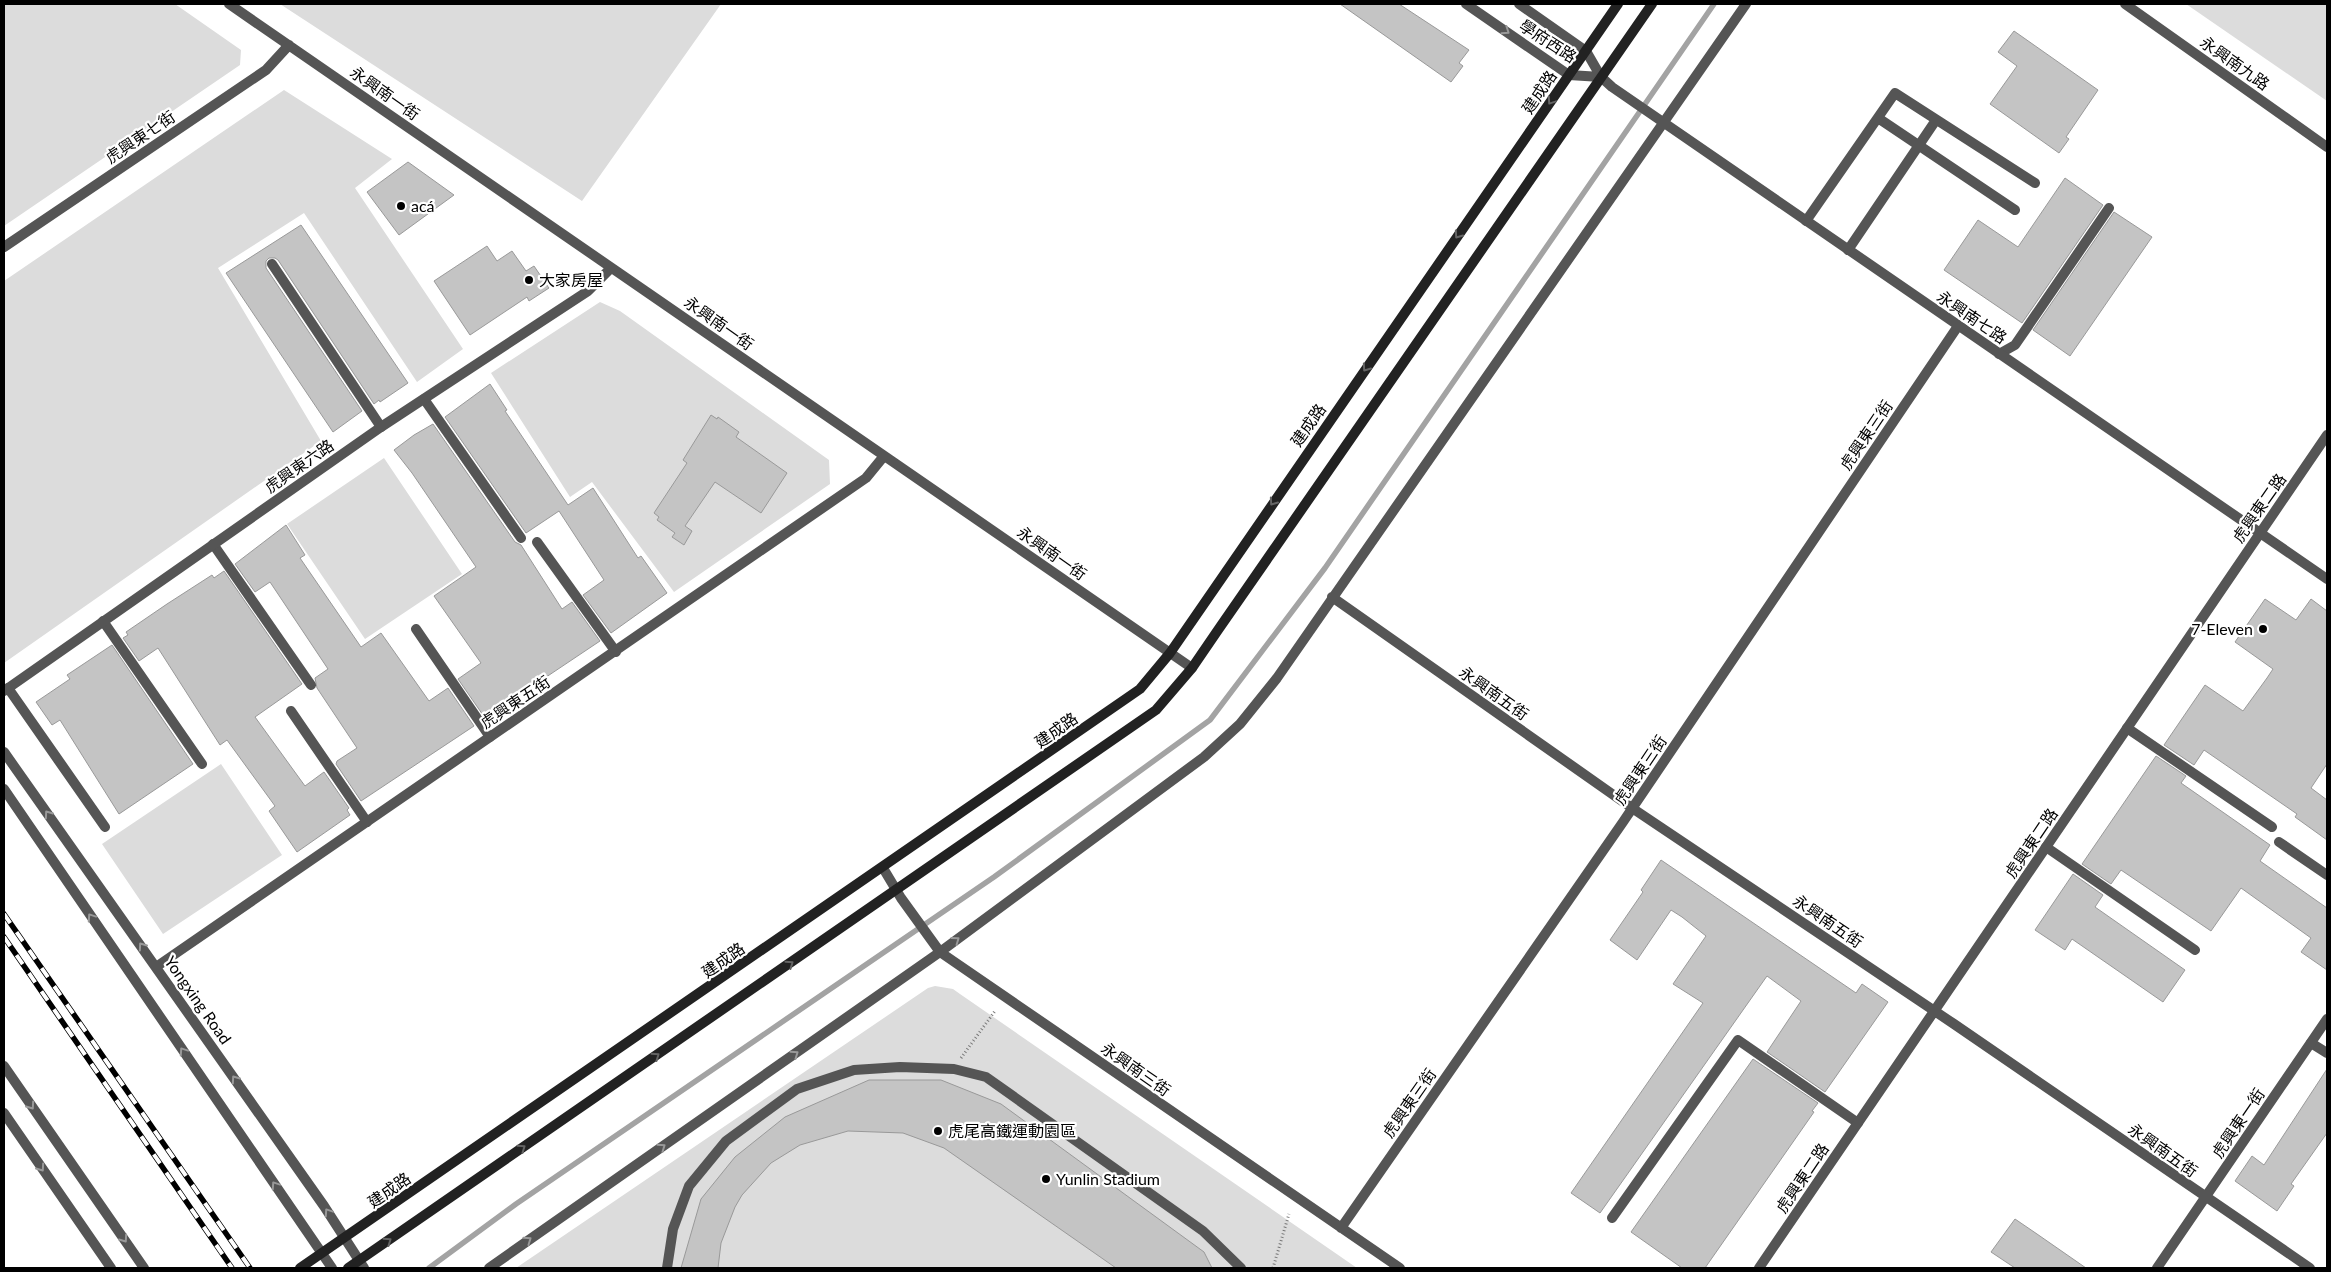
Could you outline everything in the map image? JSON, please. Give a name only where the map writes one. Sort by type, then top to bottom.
[{"type":"street","name":"永興南一街","points":[[229,4],[1192,668]]},
{"type":"street","name":"學府西路","points":[[1466,4],[1569,75],[1601,77]]},
{"type":"street","name":"學府西路","points":[[1519,4],[1586,51],[1601,77]]},
{"type":"street","name":"建成路","points":[[300,1268],[884,868],[1140,689],[1170,653],[1618,4]]},
{"type":"street","points":[[348,1268],[362,1264],[898,894],[1156,710],[1192,668],[1652,4]]},
{"type":"street","points":[[488,1268],[940,952],[1204,757],[1240,724],[1277,678],[1746,4]]},
{"type":"street","name":"永興南九路","points":[[2125,4],[2327,146]]},
{"type":"street","name":"虎興東七街","points":[[4,247],[266,70],[289,45]]},
{"type":"street","name":"永興南七路","points":[[1601,77],[1664,124],[2327,579]]},
{"type":"street","points":[[1806,221],[1895,94],[2035,183]]},
{"type":"street","points":[[1878,118],[2015,210]]},
{"type":"street","points":[[1848,250],[1936,120]]},
{"type":"street","points":[[1999,354],[2015,345],[2109,208]]},
{"type":"street","points":[[272,264],[381,427]]},
{"type":"street","name":"虎興東六路","points":[[6,689],[381,427],[588,291],[612,268]]},
{"type":"street","name":"虎興東三街","points":[[1341,1228],[1632,808],[1958,326]]},
{"type":"street","points":[[424,399],[521,538]]},
{"type":"street","name":"虎興東二路","points":[[1759,1268],[2327,435]]},
{"type":"street","name":"虎興東五街","points":[[156,967],[866,478],[884,456]]},
{"type":"street","points":[[537,542],[616,652]]},
{"type":"street","points":[[213,544],[311,684]]},
{"type":"street","name":"永興南五街","points":[[1332,597],[1632,808],[1935,1011],[2310,1268]]},
{"type":"street","points":[[104,621],[202,764]]},
{"type":"street","points":[[416,629],[490,737]]},
{"type":"street","points":[[6,689],[105,827]]},
{"type":"street","points":[[291,711],[367,822]]},
{"type":"street","points":[[2128,728],[2272,827]]},
{"type":"street","name":"Yongxing Road","points":[[4,752],[346,1238],[362,1264]]},
{"type":"street","points":[[4,789],[332,1268]]},
{"type":"street","points":[[2278,842],[2327,875]]},
{"type":"street","points":[[2046,847],[2196,950]]},
{"type":"street","name":"永興南三街","points":[[884,868],[898,894],[940,952],[1400,1268]]},
{"type":"street","name":"虎興東一街","points":[[2157,1268],[2327,1019]]},
{"type":"street","points":[[1612,1218],[1738,1040],[1858,1124]]},
{"type":"street","points":[[2311,1043],[2327,1053]]},
{"type":"street","points":[[4,1066],[144,1268]]},
{"type":"street","points":[[667,1268],[673,1229],[689,1186],[726,1141],[797,1089],[854,1070],[900,1067],[954,1069],[986,1076],[1203,1231],[1241,1268]]},
{"type":"street","points":[[4,1113],[111,1268]]},
{"type":"path","points":[[954,1069],[995,1011]]},
{"type":"path","points":[[1273,1268],[1289,1214]]},
{"type":"shaded area","points":[[4,4],[175,4],[241,50],[240,65],[4,226]]},
{"type":"shaded area","points":[[280,4],[721,4],[582,201]]},
{"type":"shaded area","points":[[2186,4],[2327,4],[2327,101]]},
{"type":"shaded area","points":[[284,90],[392,159],[355,188],[463,349],[417,382],[304,213],[218,268],[321,441],[4,663],[4,281]]},
{"type":"shaded area","points":[[600,302],[620,311],[829,460],[830,484],[674,592],[592,482],[570,497],[491,373]]},
{"type":"shaded area","points":[[384,458],[462,574],[365,639],[287,524]]},
{"type":"shaded area","points":[[221,764],[282,855],[163,934],[102,844]]},
{"type":"shaded area","name":"虎尾高鐵運動園區","points":[[935,986],[953,989],[1357,1268],[516,1268],[928,988]]},
{"type":"building","points":[[1340,4],[1399,4],[1469,50],[1459,63],[1463,66],[1451,82]]},
{"type":"building","points":[[2014,31],[2098,90],[2066,137],[2069,139],[2059,153],[1990,104],[2017,66],[1998,52]]},
{"type":"building","points":[[408,162],[454,195],[399,235],[367,192]]},
{"type":"building","points":[[2065,178],[2103,205],[2022,323],[1944,270],[1978,220],[2018,247]]},
{"type":"building","points":[[2114,212],[2152,237],[2070,356],[2033,330]]},
{"type":"building","points":[[301,225],[408,383],[374,404],[278,260],[269,258],[266,261],[266,268],[362,411],[333,432],[226,273]]},
{"type":"building","points":[[487,246],[497,261],[512,251],[526,271],[534,266],[549,288],[529,301],[527,297],[470,335],[434,281]]},
{"type":"building","points":[[490,384],[507,410],[505,411],[568,505],[593,488],[638,558],[641,556],[667,593],[611,633],[583,595],[604,580],[559,511],[526,533],[445,417]]},
{"type":"building","points":[[711,415],[717,419],[718,417],[739,432],[736,437],[787,473],[761,513],[715,482],[685,526],[692,531],[684,545],[672,537],[675,533],[657,520],[659,517],[654,513],[687,463],[683,460]]},
{"type":"building","points":[[433,424],[515,542],[521,545],[562,609],[572,602],[600,641],[485,718],[458,679],[481,663],[434,596],[476,567],[412,473],[394,450]]},
{"type":"building","points":[[286,525],[305,555],[300,558],[361,647],[381,633],[429,701],[448,688],[474,726],[361,801],[336,764],[337,761],[357,748],[317,688],[315,678],[328,669],[270,582],[255,592],[235,564]]},
{"type":"building","points":[[224,571],[302,684],[255,717],[305,786],[324,772],[349,808],[347,810],[350,815],[297,852],[269,811],[275,806],[227,740],[220,745],[158,648],[139,661],[123,638],[128,635],[126,632],[167,604],[212,575],[214,578]]},
{"type":"building","points":[[2265,599],[2296,620],[2311,599],[2327,611],[2327,764],[2311,788],[2327,800],[2327,840],[2295,817],[2297,814],[2204,750],[2194,765],[2164,745],[2205,685],[2243,711],[2267,678],[2273,669],[2235,642]]},
{"type":"building","points":[[112,645],[193,764],[119,814],[60,720],[52,725],[36,702],[70,679],[67,675]]},
{"type":"building","points":[[2156,756],[2186,776],[2181,783],[2270,845],[2260,861],[2327,908],[2327,970],[2301,952],[2311,938],[2241,888],[2211,931],[2121,870],[2111,884],[2082,864]]},
{"type":"building","points":[[1661,860],[1856,993],[1862,984],[1888,1002],[1825,1092],[1767,1052],[1801,1001],[1767,976],[1600,1213],[1571,1193],[1703,1003],[1673,984],[1706,936],[1682,917],[1671,910],[1637,960],[1610,940],[1643,892],[1641,890]]},
{"type":"building","points":[[2073,874],[2103,895],[2095,907],[2185,970],[2163,1002],[2072,939],[2065,950],[2035,930]]},
{"type":"building","points":[[1753,1059],[1818,1103],[1812,1111],[1814,1112],[1705,1268],[1682,1268],[1631,1232]]},
{"type":"building","points":[[2327,1069],[2327,1133],[2291,1184],[2294,1186],[2277,1211],[2235,1181],[2252,1156],[2264,1165]]},
{"type":"building","name":"Yunlin Stadium","points":[[869,1080],[941,1080],[1001,1104],[1204,1252],[1212,1268],[1116,1268],[944,1148],[903,1133],[848,1131],[800,1145],[771,1163],[742,1195],[735,1207],[721,1243],[718,1268],[681,1268],[701,1199],[735,1157],[785,1117]]},
{"type":"building","points":[[2015,1219],[2086,1268],[2015,1268],[1991,1252]]},
{"type":"waterway","points":[[429,1268],[516,1204],[994,877],[1210,720],[1325,568],[1714,4]]},
{"type":"railway","points":[[4,914],[250,1268]]},
{"type":"railway","points":[[4,937],[232,1268]]},
{"type":"place","name":"acá","points":[[401,206]]},
{"type":"place","name":"大家房屋","points":[[529,280]]},
{"type":"place","name":"7-Eleven","points":[[2263,629]]},
{"type":"place","name":"虎尾高鐵運動園區","points":[[938,1131]]},
{"type":"place","name":"Yunlin Stadium","points":[[1046,1179]]}]
